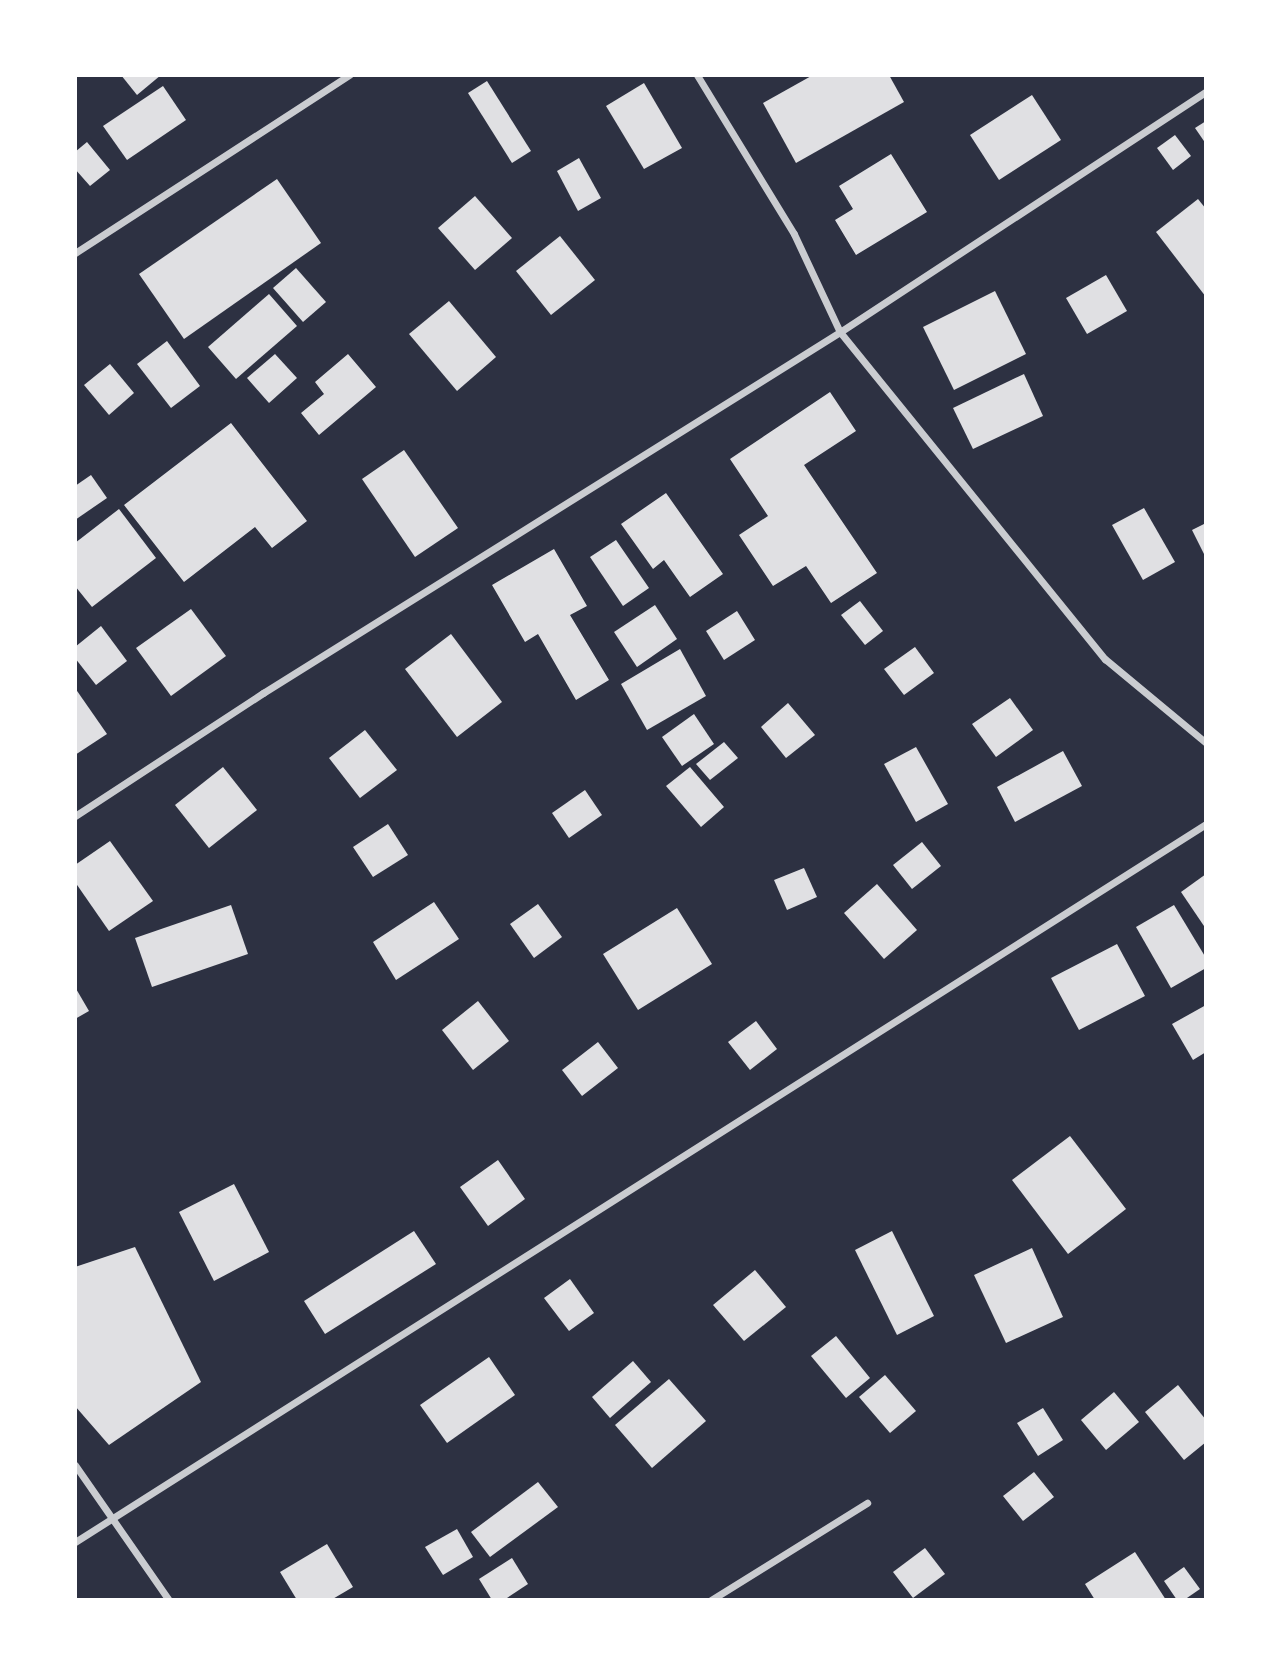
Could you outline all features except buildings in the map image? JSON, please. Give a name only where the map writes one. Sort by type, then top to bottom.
[{"type":"street","points":[[75,253],[349,75]]},
{"type":"street","points":[[697,75],[794,234],[839,332],[1105,659],[1206,743]]},
{"type":"street","points":[[75,816],[263,693],[839,332],[1206,92]]},
{"type":"street","points":[[75,1542],[1206,824]]},
{"type":"street","points":[[75,1465],[169,1600]]},
{"type":"street","points":[[711,1600],[867,1503]]}]
